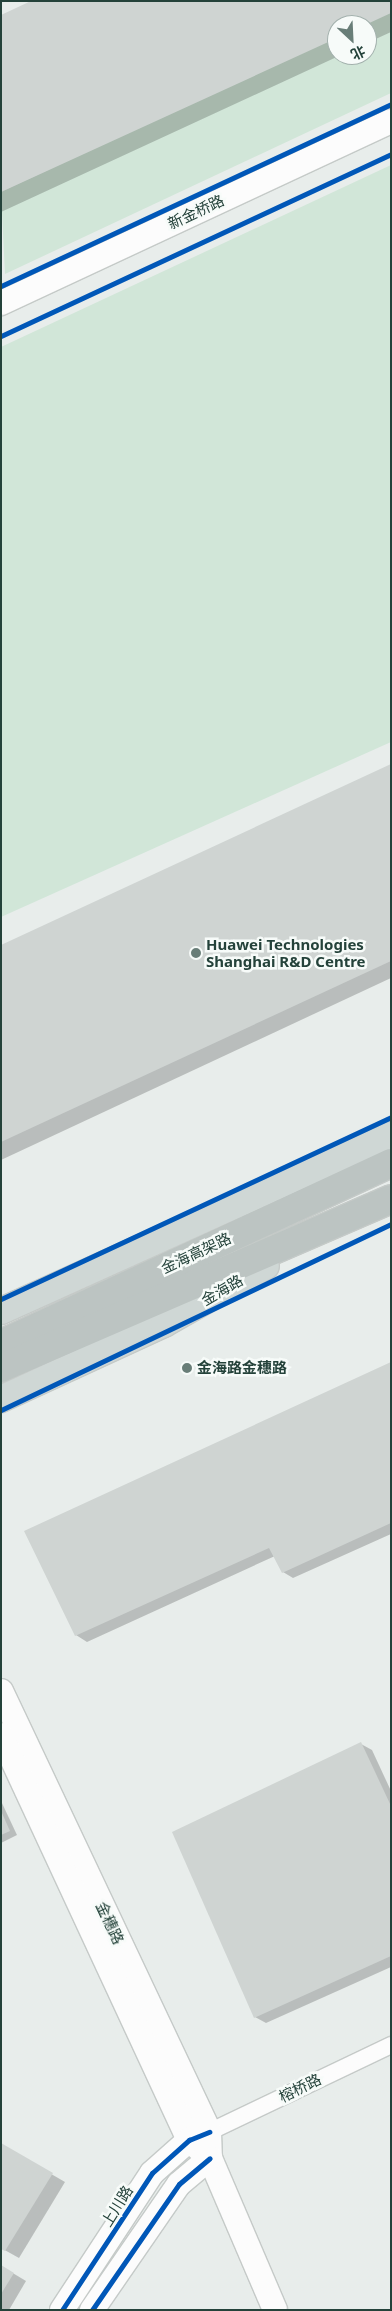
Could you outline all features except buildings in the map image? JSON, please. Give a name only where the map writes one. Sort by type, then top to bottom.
[{"type":"highway","name":"金海高架路","points":[[1,1344],[391,1163]]},
{"type":"highway","name":"金海高架路","points":[[7,1375],[391,1199]]},
{"type":"highway","points":[[7,1375],[245,1276]]},
{"type":"main road","points":[[1,1311],[391,1135]]},
{"type":"main road","name":"金海路","points":[[1,1399],[164,1324],[245,1276],[391,1209]]},
{"type":"street","name":"新金桥路","points":[[1,303],[391,121]]},
{"type":"street","name":"新金桥路","points":[[1,321],[391,139]]},
{"type":"street","name":"金穗路","points":[[1,1691],[199,2136]]},
{"type":"street","name":"金穗路","points":[[1,1735],[210,2158],[275,2310]]},
{"type":"street","name":"榕桥路","points":[[199,2136],[391,2045]]},
{"type":"street","name":"上川路","points":[[62,2310],[152,2173],[199,2136]]},
{"type":"street","points":[[92,2310],[179,2184],[210,2158]]},
{"type":"green space","points":[[391,10],[391,93],[5,274],[1,192],[327,40],[327,65],[377,65],[377,16]]},
{"type":"green space","points":[[391,165],[391,742],[1,917],[1,347]]},
{"type":"cycle path","points":[[1,286],[391,104]]},
{"type":"cycle path","points":[[1,336],[391,154]]},
{"type":"cycle path","points":[[1,1299],[391,1117]]},
{"type":"cycle path","points":[[1,1410],[391,1224]]},
{"type":"cycle path","points":[[62,2310],[152,2173],[189,2140],[209,2132]]},
{"type":"cycle path","points":[[92,2310],[179,2184],[210,2158]]},
{"type":"place","name":"Huawei Technologies Shanghai R&D Centre","points":[[196,953]]},
{"type":"place","name":"金海路金穗路","points":[[187,1368]]}]
